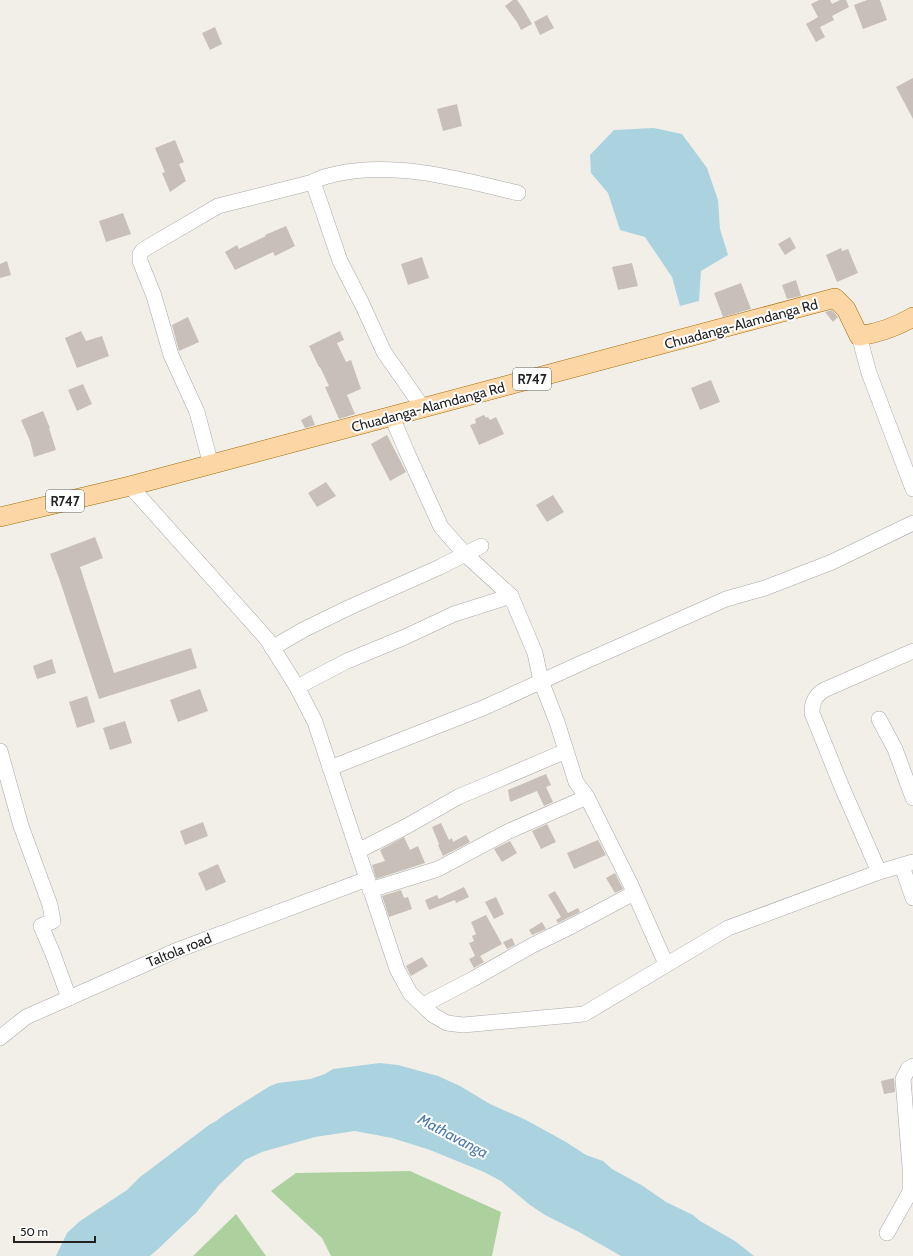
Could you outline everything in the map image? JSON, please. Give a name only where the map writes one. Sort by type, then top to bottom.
[{"type":"main road","name":"Chuadanga-Alamdanga Rd","points":[[130,486],[834,298],[846,309],[859,336]]},
{"type":"main road","points":[[859,336],[876,333],[901,324],[913,317]]},
{"type":"main road","name":"R747","points":[[0,517],[130,486]]},
{"type":"street","points":[[211,465],[197,412],[171,355],[154,296],[140,261],[140,254],[143,250],[218,206],[313,182],[319,178],[348,171],[391,169],[457,178],[518,193]]},
{"type":"street","points":[[313,182],[340,261],[384,352],[423,408]]},
{"type":"street","points":[[859,336],[869,373],[913,489]]},
{"type":"street","points":[[392,417],[441,527],[465,554],[511,596],[535,653],[541,681],[576,782],[586,797],[630,883],[666,964]]},
{"type":"street","points":[[130,486],[267,639],[297,687],[315,722],[397,968],[410,993],[432,1015],[447,1023],[463,1025],[584,1014],[728,928],[879,872],[908,864],[913,898]]},
{"type":"street","points":[[330,768],[454,721],[726,599],[765,588],[832,562],[913,523]]},
{"type":"street","points":[[272,648],[303,630],[348,608],[440,567],[482,546]]},
{"type":"street","points":[[297,687],[347,661],[405,637],[454,614],[511,596]]},
{"type":"street","points":[[879,872],[841,785],[812,713],[812,706],[813,700],[824,690],[913,651]]},
{"type":"street","points":[[879,719],[895,749],[913,798]]},
{"type":"street","points":[[0,751],[21,826],[48,899],[53,921],[41,926],[69,998]]},
{"type":"street","points":[[358,851],[407,826],[458,797],[566,751]]},
{"type":"street","name":"Taltola road","points":[[0,1038],[26,1017],[175,951],[368,884],[438,868],[507,832],[586,797]]},
{"type":"street","points":[[422,1005],[473,979],[532,945],[634,894]]},
{"type":"street","points":[[886,1233],[910,1192],[910,1167],[903,1079],[908,1069],[913,1066]]},
{"type":"green space","points":[[410,1171],[501,1212],[492,1256],[331,1256],[322,1238],[271,1191],[296,1173]]},
{"type":"green space","points":[[236,1214],[266,1256],[193,1256]]},
{"type":"water","points":[[654,128],[682,134],[707,168],[718,200],[720,229],[728,255],[701,271],[699,301],[680,306],[672,277],[645,237],[620,230],[608,193],[591,173],[590,155],[614,130]]},
{"type":"water","name":"Mathavanga","points":[[380,1063],[398,1065],[438,1076],[460,1086],[490,1104],[526,1120],[586,1155],[603,1161],[612,1169],[643,1186],[666,1202],[693,1215],[700,1221],[735,1241],[754,1256],[621,1256],[545,1215],[530,1205],[501,1181],[484,1172],[430,1150],[392,1138],[355,1131],[315,1137],[262,1152],[245,1160],[219,1185],[196,1213],[150,1256],[56,1256],[67,1233],[80,1221],[127,1190],[140,1177],[209,1125],[270,1086],[278,1083],[310,1079],[325,1074],[333,1069]]},
{"type":"building","points":[[513,0],[517,0],[532,24],[521,30],[505,6]]},
{"type":"building","points":[[819,0],[830,0],[832,4],[840,0],[846,0],[849,7],[832,16],[834,20],[820,27],[825,37],[816,42],[806,24],[818,17],[811,4]]},
{"type":"building","points":[[867,0],[880,0],[887,20],[863,29],[854,5]]},
{"type":"building","points":[[547,15],[554,28],[540,35],[534,22]]},
{"type":"building","points":[[215,27],[222,44],[210,50],[202,33]]},
{"type":"building","points":[[913,78],[913,119],[896,87]]},
{"type":"building","points":[[457,104],[462,126],[443,131],[437,109]]},
{"type":"building","points":[[175,140],[184,162],[179,164],[186,181],[170,192],[162,173],[165,172],[155,148]]},
{"type":"building","points":[[123,213],[131,234],[106,242],[99,221]]},
{"type":"building","points":[[286,226],[295,246],[275,256],[273,252],[235,270],[225,252],[237,245],[239,249]]},
{"type":"building","points":[[790,237],[796,248],[785,255],[778,244]]},
{"type":"building","points":[[841,248],[842,251],[848,249],[858,273],[837,282],[826,255]]},
{"type":"building","points":[[422,257],[429,278],[408,285],[401,264]]},
{"type":"building","points":[[7,261],[11,275],[0,278],[0,264]]},
{"type":"building","points":[[632,263],[638,286],[618,290],[612,267]]},
{"type":"building","points":[[796,280],[801,296],[787,299],[782,285]]},
{"type":"building","points":[[741,283],[751,309],[723,317],[714,293]]},
{"type":"building","points":[[832,310],[838,317],[833,322],[825,312]]},
{"type":"building","points":[[188,317],[199,342],[179,351],[172,325]]},
{"type":"building","points":[[81,331],[86,341],[102,336],[109,356],[77,368],[65,338]]},
{"type":"building","points":[[340,331],[344,340],[337,343],[346,362],[351,360],[361,389],[347,395],[355,414],[339,419],[325,387],[329,386],[309,346]]},
{"type":"building","points":[[711,380],[720,402],[700,410],[691,388]]},
{"type":"building","points":[[83,384],[92,404],[77,411],[68,390]]},
{"type":"building","points":[[43,411],[50,428],[56,450],[34,457],[30,441],[21,420]]},
{"type":"building","points":[[311,415],[315,425],[305,428],[301,420]]},
{"type":"building","points":[[484,415],[490,420],[496,417],[504,434],[479,445],[470,425],[476,423],[475,419]]},
{"type":"building","points":[[387,435],[406,472],[390,481],[371,444]]},
{"type":"building","points":[[326,482],[336,496],[317,507],[308,493]]},
{"type":"building","points":[[553,495],[564,512],[547,522],[536,505]]},
{"type":"building","points":[[95,537],[103,558],[80,567],[114,673],[191,648],[197,668],[99,699],[50,554]]},
{"type":"building","points":[[52,659],[56,673],[37,679],[33,666]]},
{"type":"building","points":[[200,689],[208,711],[178,722],[170,700]]},
{"type":"building","points":[[87,696],[95,722],[77,728],[69,702]]},
{"type":"building","points":[[125,721],[132,743],[110,750],[103,728]]},
{"type":"building","points":[[546,774],[551,785],[546,787],[553,802],[544,806],[537,791],[510,802],[508,790]]},
{"type":"building","points":[[203,822],[208,836],[185,845],[180,831]]},
{"type":"building","points":[[441,823],[449,840],[452,838],[453,842],[466,835],[470,842],[443,856],[432,827]]},
{"type":"building","points":[[547,824],[556,842],[541,849],[532,831]]},
{"type":"building","points":[[404,837],[410,850],[418,846],[425,863],[376,879],[372,865],[385,861],[380,850]]},
{"type":"building","points":[[598,840],[606,855],[574,869],[567,853]]},
{"type":"building","points":[[510,841],[517,853],[502,862],[494,849]]},
{"type":"building","points":[[218,864],[226,882],[206,891],[198,873]]},
{"type":"building","points":[[615,873],[623,889],[615,893],[606,878]]},
{"type":"building","points":[[464,887],[469,897],[456,903],[455,900],[429,910],[425,900],[437,895],[439,899]]},
{"type":"building","points":[[401,890],[404,898],[408,897],[412,909],[389,917],[382,896]]},
{"type":"building","points":[[555,891],[568,913],[578,908],[580,912],[558,923],[556,920],[561,917],[548,895]]},
{"type":"building","points":[[496,897],[504,914],[494,919],[485,902]]},
{"type":"building","points":[[486,915],[502,944],[480,956],[484,962],[474,968],[469,959],[475,956],[469,943],[474,941],[472,936],[476,934],[471,922]]},
{"type":"building","points":[[542,922],[546,929],[532,935],[529,930]]},
{"type":"building","points":[[512,938],[515,945],[507,949],[503,942]]},
{"type":"building","points":[[422,957],[428,966],[411,976],[406,966]]},
{"type":"building","points":[[894,1078],[895,1092],[884,1094],[881,1081]]}]
